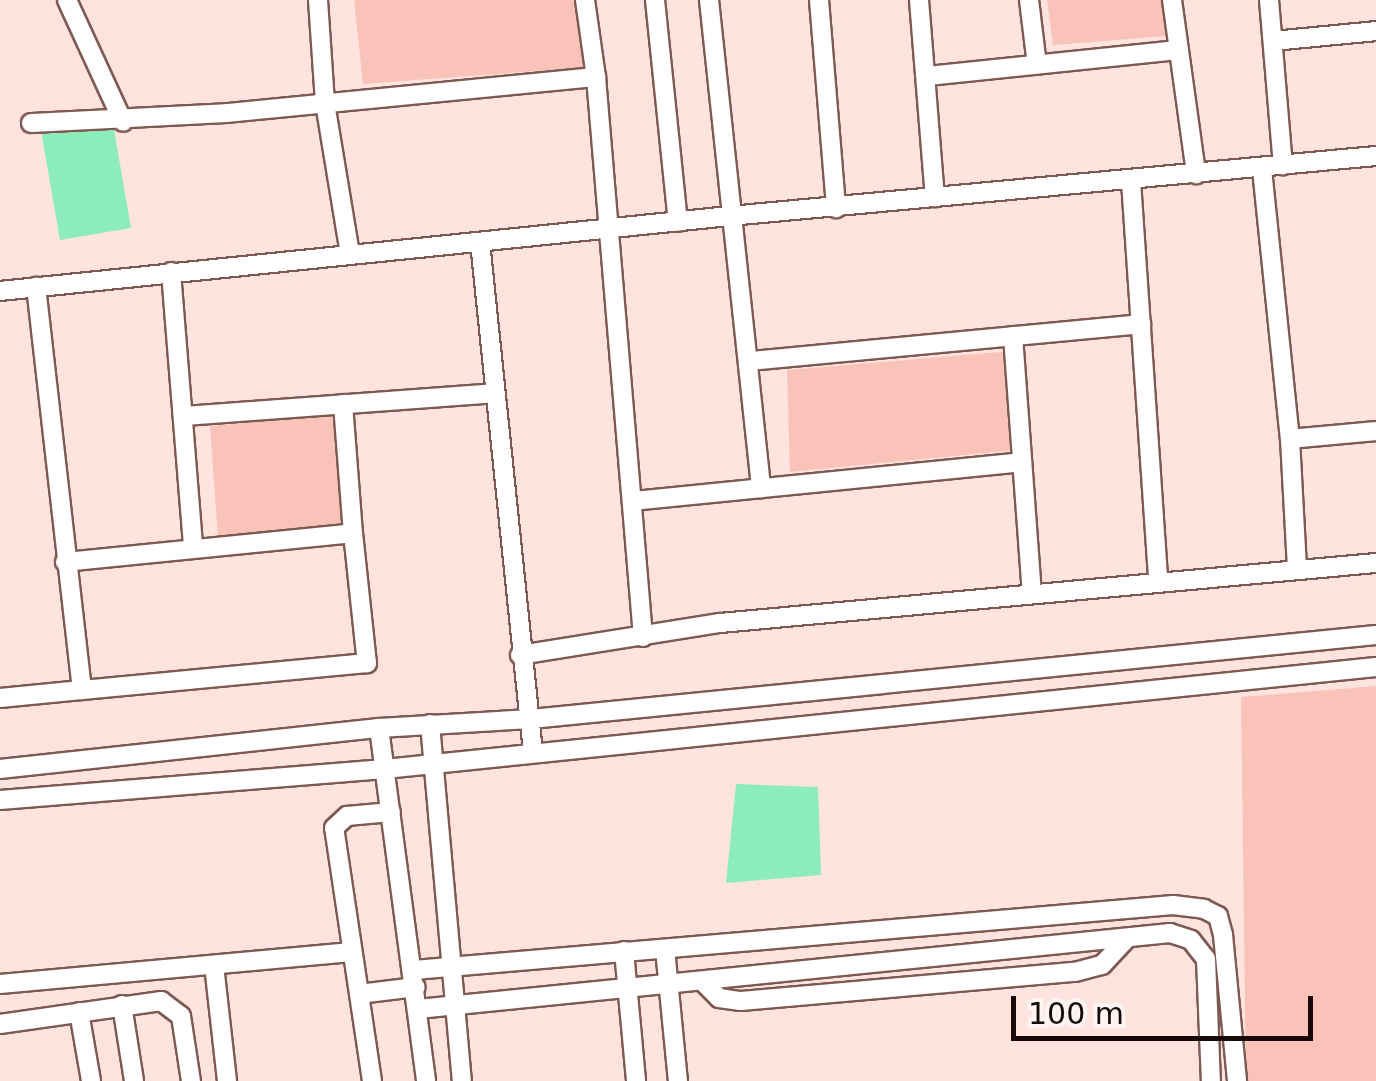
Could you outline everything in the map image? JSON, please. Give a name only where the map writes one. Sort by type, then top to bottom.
[{"type":"street","points":[[66,0],[123,122]]},
{"type":"street","points":[[318,0],[324,104],[350,254]]},
{"type":"street","points":[[585,0],[596,77],[643,637]]},
{"type":"street","points":[[655,0],[678,222]]},
{"type":"street","points":[[708,0],[761,488]]},
{"type":"street","points":[[819,0],[836,208]]},
{"type":"street","points":[[919,0],[935,197]]},
{"type":"street","points":[[1029,0],[1037,66]]},
{"type":"street","points":[[1172,0],[1196,174]]},
{"type":"street","points":[[1269,0],[1283,165]]},
{"type":"street","points":[[1273,41],[1376,31]]},
{"type":"street","points":[[927,76],[1179,50]]},
{"type":"street","points":[[31,123],[123,122],[596,77]]},
{"type":"street","points":[[0,291],[730,216],[1376,156]]},
{"type":"street","points":[[1262,169],[1290,439],[1297,570]]},
{"type":"street","points":[[1131,180],[1158,581]]},
{"type":"street","points":[[480,242],[533,752]]},
{"type":"street","points":[[171,272],[193,546]]},
{"type":"street","points":[[36,287],[82,690]]},
{"type":"street","points":[[750,361],[1141,324]]},
{"type":"street","points":[[1014,336],[1032,593]]},
{"type":"street","points":[[183,416],[495,392]]},
{"type":"street","points":[[0,698],[367,663],[344,404]]},
{"type":"street","points":[[1290,439],[1376,431]]},
{"type":"street","points":[[634,501],[1022,462]]},
{"type":"street","points":[[65,562],[353,532]]},
{"type":"street","points":[[520,654],[720,623],[1376,563]]},
{"type":"street","points":[[0,769],[379,728],[531,719],[1376,635]]},
{"type":"street","points":[[0,800],[385,770],[1376,667]]},
{"type":"street","points":[[430,724],[462,1081]]},
{"type":"street","points":[[379,728],[426,1081]]},
{"type":"street","points":[[372,1081],[334,828],[347,816],[391,812]]},
{"type":"street","points":[[358,994],[415,979],[452,964],[1173,905],[1204,909],[1218,916]]},
{"type":"street","points":[[1191,940],[1218,916]]},
{"type":"street","points":[[1218,916],[1237,1081]]},
{"type":"street","points":[[418,1009],[1170,934],[1191,940],[1206,959],[1211,1081]]},
{"type":"street","points":[[702,981],[719,998],[741,1001],[1076,972],[1102,965],[1124,940]]},
{"type":"street","points":[[666,948],[678,1081]]},
{"type":"street","points":[[0,984],[352,952]]},
{"type":"street","points":[[624,952],[636,1081]]},
{"type":"street","points":[[214,965],[227,1081]]},
{"type":"street","points":[[0,1024],[160,1001],[174,1007],[185,1027],[192,1081]]},
{"type":"street","points":[[122,1005],[134,1081]]},
{"type":"street","points":[[79,1012],[91,1081]]},
{"type":"shaded area","points":[[354,0],[581,0],[588,67],[363,84]]},
{"type":"shaded area","points":[[1047,0],[1162,0],[1166,36],[1053,45]]},
{"type":"shaded area","points":[[1012,351],[1016,450],[790,472],[787,370]]},
{"type":"shaded area","points":[[342,415],[351,525],[218,536],[210,426]]},
{"type":"shaded area","points":[[1376,686],[1376,1081],[1246,1081],[1241,697]]},
{"type":"building","points":[[111,112],[131,228],[60,240],[40,125]]},
{"type":"building","points":[[736,784],[818,787],[821,875],[726,883]]}]
